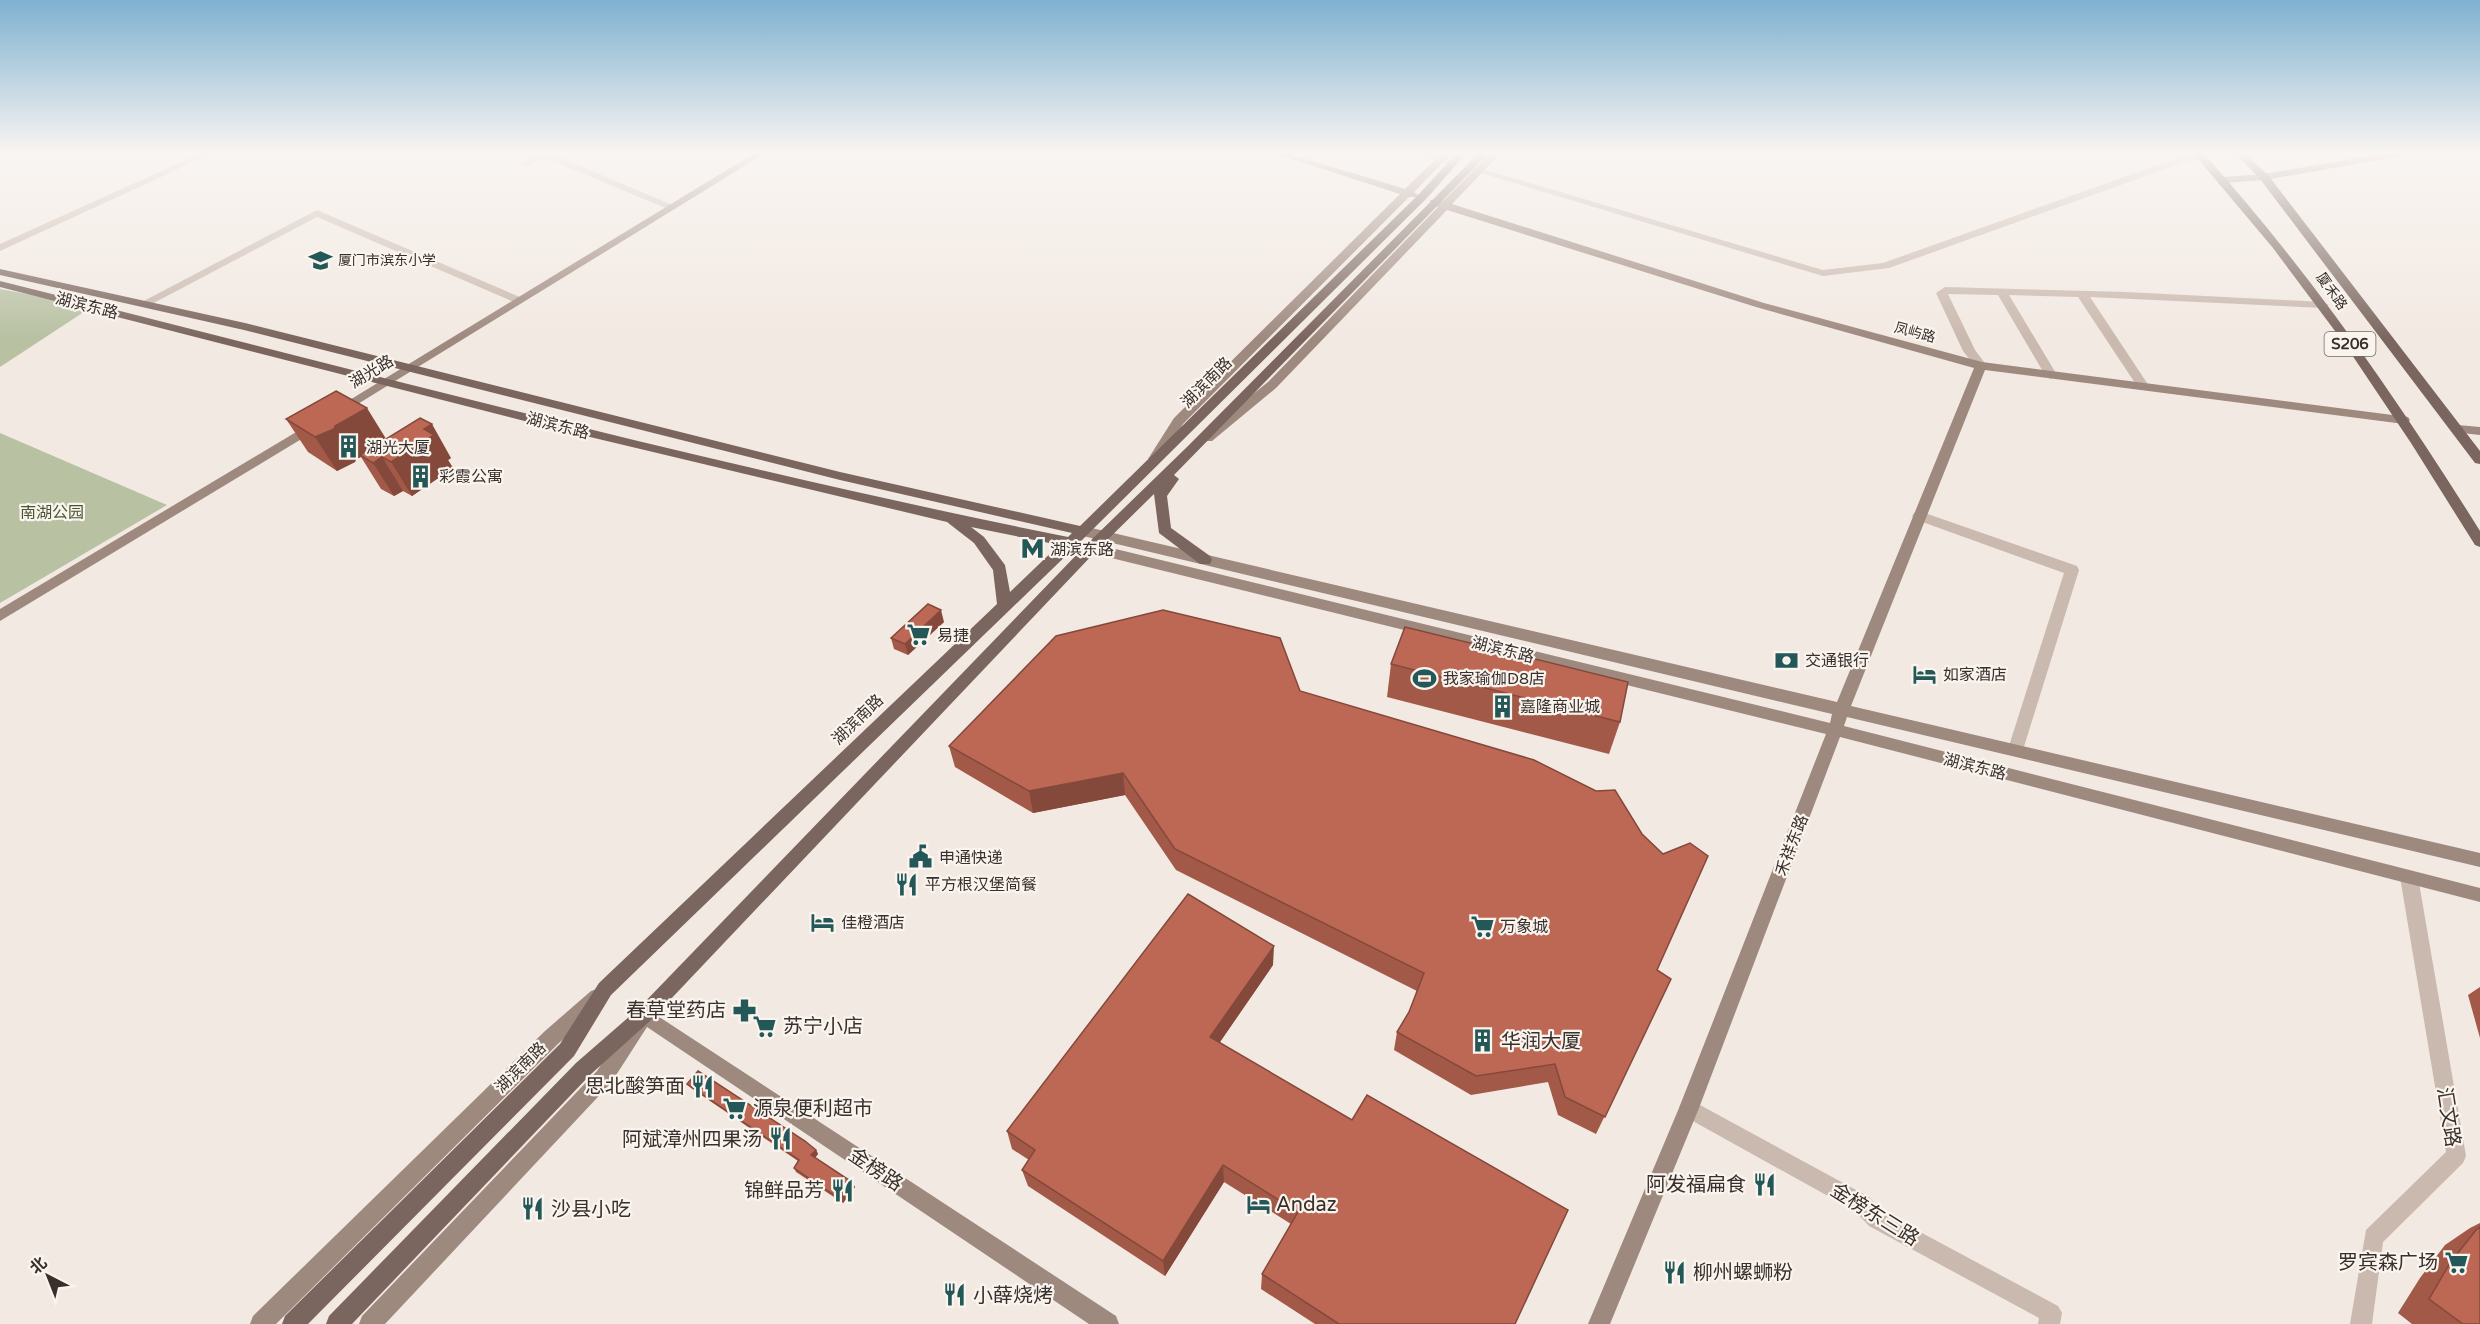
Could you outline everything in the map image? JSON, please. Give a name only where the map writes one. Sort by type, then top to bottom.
[{"type":"main road","name":"湖滨南路","points":[[293,1324],[567,1050],[605,989],[1151,466],[1403,216]]},
{"type":"main road","points":[[337,1324],[583,1069],[644,1015],[1098,542],[1427,216]]},
{"type":"main road","name":"厦禾路","points":[[2253,216],[2302,276],[2404,420],[2480,542]]},
{"type":"main road","name":"厦禾路","points":[[2293,216],[2480,460]]},
{"type":"main road","name":"湖滨东路","points":[[0,272],[144,304],[840,476],[1083,531]]},
{"type":"main road","name":"湖滨东路","points":[[0,284],[385,382],[895,507],[1069,543],[1098,542]]},
{"type":"main road","points":[[1193,449],[1160,496],[1164,530],[1205,560]]},
{"type":"main road","points":[[895,507],[952,520],[979,540],[1000,569],[1005,607]]},
{"type":"street","points":[[0,248],[71,216]]},
{"type":"street","points":[[144,304],[312,216]]},
{"type":"street","points":[[323,216],[518,300]]},
{"type":"street","name":"湖光路","points":[[0,616],[657,216]]},
{"type":"street","points":[[1151,466],[1178,421],[1384,216]]},
{"type":"street","name":"凤屿路","points":[[1480,216],[1760,305],[1981,366],[2404,420]]},
{"type":"street","points":[[1631,216],[1823,273],[1885,266],[2025,216]]},
{"type":"street","points":[[1981,366],[1969,351],[1942,293],[1945,290],[2323,305]]},
{"type":"street","points":[[2001,291],[2051,375]]},
{"type":"street","points":[[2082,294],[2144,386]]},
{"type":"street","name":"禾祥东路","points":[[1599,1324],[1689,1108],[1842,708],[1981,366]]},
{"type":"street","points":[[2458,429],[2480,431]]},
{"type":"street","points":[[1919,516],[2072,570],[2016,749]]},
{"type":"street","name":"湖滨东路","points":[[1083,531],[1098,542],[2480,895]]},
{"type":"street","name":"湖滨东路","points":[[1098,542],[1205,560],[1842,708],[2480,860]]},
{"type":"street","name":"汇文路","points":[[2361,1324],[2373,1237],[2456,1156],[2409,877]]},
{"type":"street","points":[[261,1324],[544,1045],[605,989]]},
{"type":"street","points":[[370,1324],[604,1077],[644,1015]]},
{"type":"street","name":"金榜路","points":[[644,1015],[1108,1324]]},
{"type":"street","name":"金榜东三路","points":[[1689,1108],[1862,1204],[1876,1219],[2051,1313],[2049,1324]]},
{"type":"green space","points":[[0,289],[93,306],[0,367]]},
{"type":"green space","name":"南湖公园","points":[[0,433],[167,505],[0,603]]},
{"type":"building","points":[[336,391],[367,408],[335,426],[334,429],[315,437],[286,419]]},
{"type":"building","points":[[420,418],[432,424],[424,429],[434,435],[391,462],[382,457],[373,463],[360,455]]},
{"type":"building","points":[[928,604],[941,610],[905,644],[891,638]]},
{"type":"building","name":"万象城","points":[[1163,610],[1280,638],[1300,691],[1534,760],[1596,791],[1615,790],[1642,834],[1663,854],[1690,843],[1708,856],[1657,970],[1671,979],[1605,1117],[1565,1097],[1555,1064],[1476,1076],[1397,1032],[1409,1012],[1424,973],[1175,849],[1123,773],[1029,791],[949,746],[1056,636]]},
{"type":"building","points":[[1405,627],[1628,682],[1620,722],[1391,664]]},
{"type":"building","points":[[1188,894],[1274,946],[1210,1037],[1352,1120],[1367,1095],[1568,1210],[1515,1324],[1339,1324],[1262,1274],[1298,1212],[1223,1165],[1163,1261],[1022,1170],[1035,1150],[1007,1131]]},
{"type":"building","points":[[698,1071],[805,1141],[816,1150],[811,1155],[852,1182],[840,1199],[794,1168],[799,1160],[687,1084]]},
{"type":"building","points":[[2480,1227],[2480,1324],[2463,1324],[2429,1299],[2450,1263]]},
{"type":"place","name":"厦门市滨东小学","points":[[320,260]]},
{"type":"place","name":"湖光大厦","points":[[348,447]]},
{"type":"place","name":"彩霞公寓","points":[[421,476]]},
{"type":"place","name":"湖滨东路","points":[[1032,549]]},
{"type":"place","name":"易捷","points":[[919,635]]},
{"type":"place","name":"交通银行","points":[[1787,660]]},
{"type":"place","name":"如家酒店","points":[[1925,674]]},
{"type":"place","name":"我家瑜伽D8店","points":[[1425,678]]},
{"type":"place","name":"嘉隆商业城","points":[[1502,706]]},
{"type":"place","name":"申通快递","points":[[921,857]]},
{"type":"place","name":"平方根汉堡简餐","points":[[907,884]]},
{"type":"place","name":"佳橙酒店","points":[[823,922]]},
{"type":"place","name":"万象城","points":[[1482,926]]},
{"type":"place","name":"春草堂药店","points":[[744,1010]]},
{"type":"place","name":"苏宁小店","points":[[765,1026]]},
{"type":"place","name":"华润大厦","points":[[1483,1041]]},
{"type":"place","name":"思北酸笋面","points":[[703,1086]]},
{"type":"place","name":"源泉便利超市","points":[[735,1108]]},
{"type":"place","name":"阿斌漳州四果汤","points":[[780,1139]]},
{"type":"place","name":"阿发福扁食","points":[[1764,1184]]},
{"type":"place","name":"锦鲜品芳","points":[[842,1190]]},
{"type":"place","name":"Andaz","points":[[1258,1204]]},
{"type":"place","name":"沙县小吃","points":[[533,1209]]},
{"type":"place","name":"罗宾森广场","points":[[2456,1262]]},
{"type":"place","name":"柳州螺蛳粉","points":[[1675,1272]]},
{"type":"place","name":"小薛烧烤","points":[[955,1295]]}]
